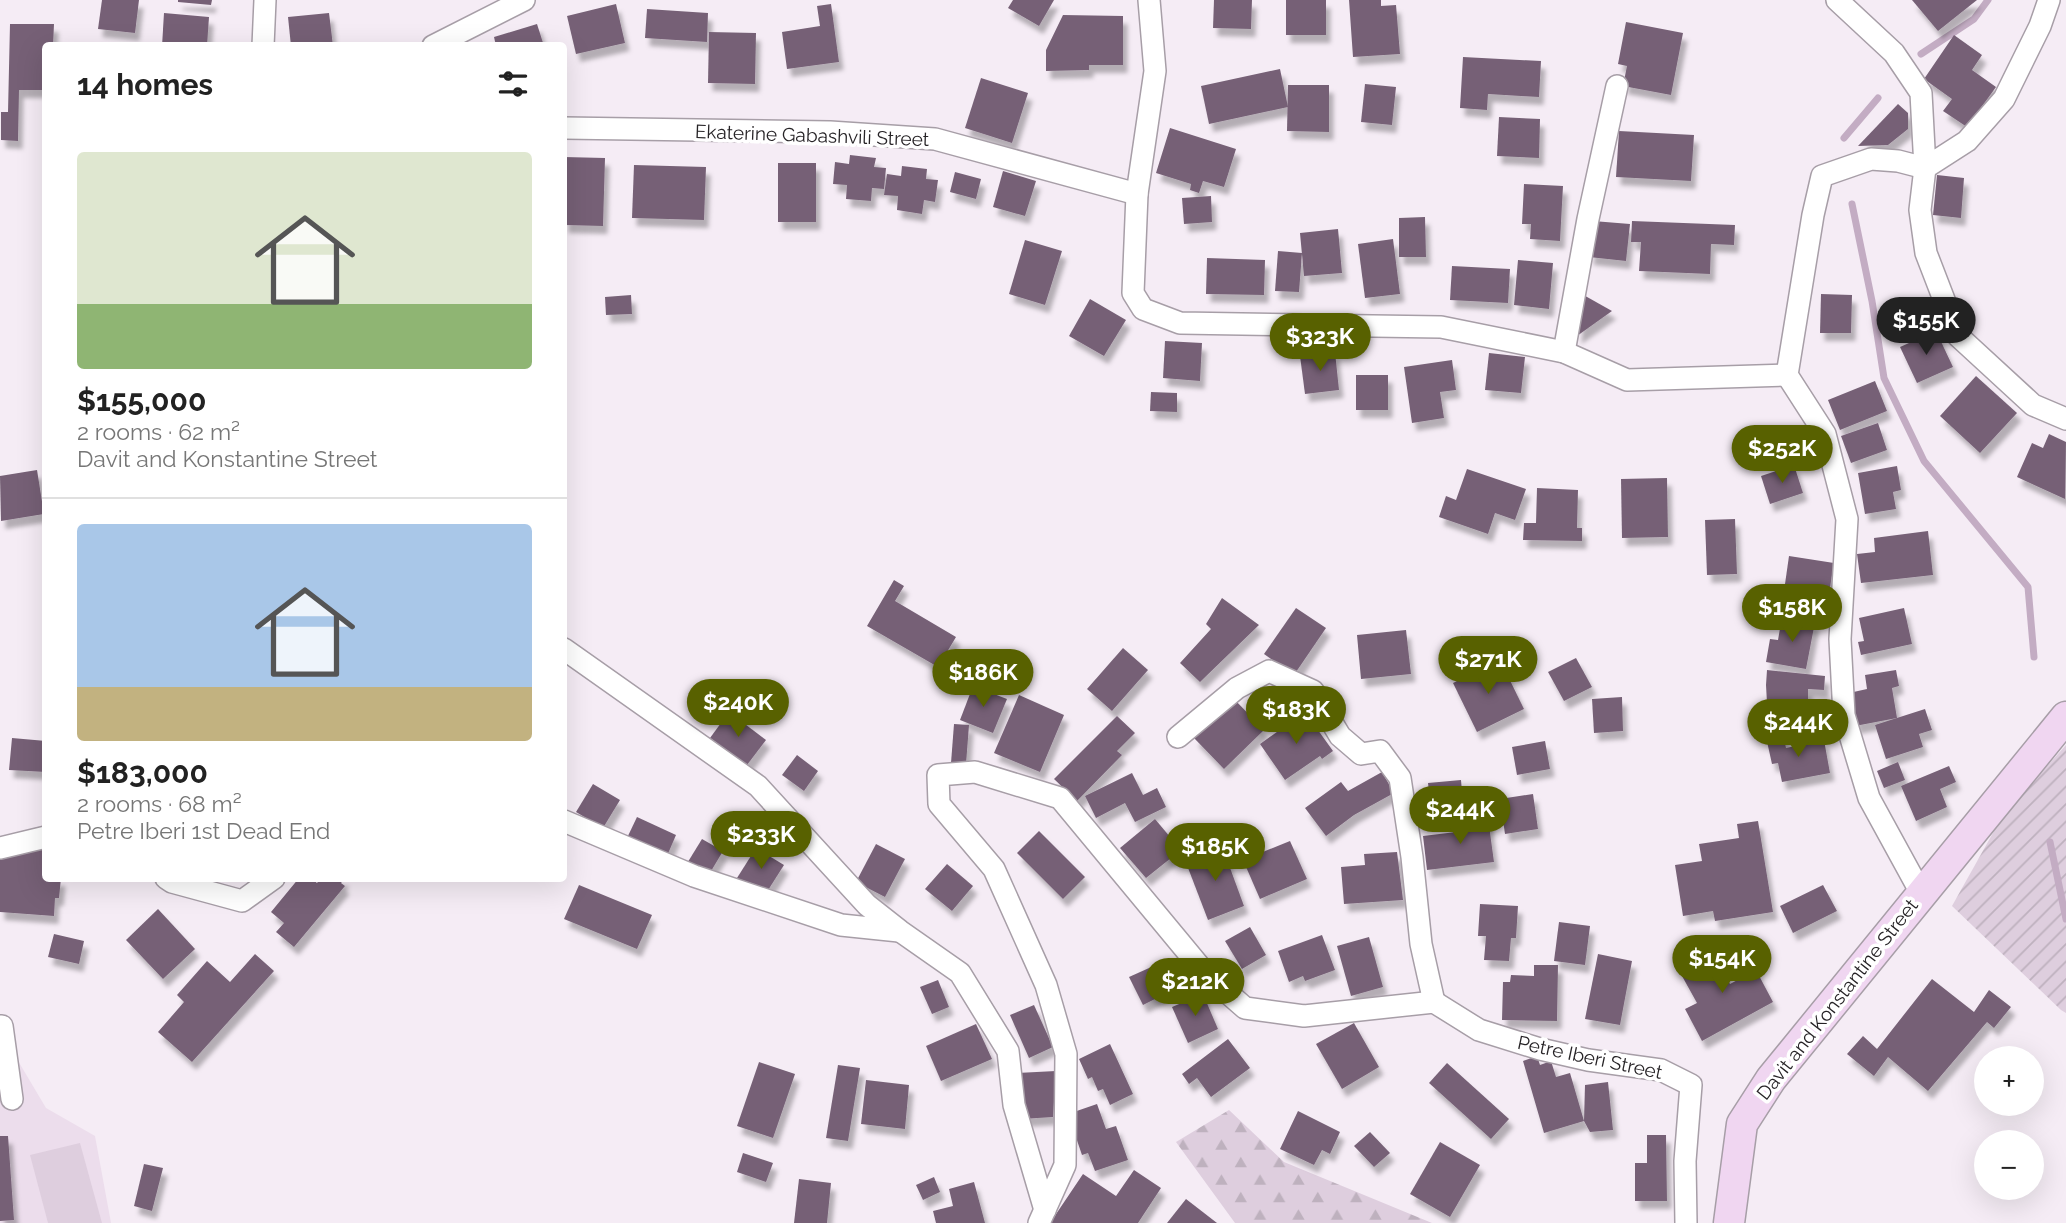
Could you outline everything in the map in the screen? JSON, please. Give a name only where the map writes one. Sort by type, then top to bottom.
[{"type":"main road","points":[[1921,893],[2066,717]]},
{"type":"main road","name":"Davit and Konstantine Street","points":[[1729,1223],[1742,1124],[1771,1079],[1921,893]]},
{"type":"street","points":[[263,42],[265,0]]},
{"type":"street","points":[[441,42],[524,0]]},
{"type":"street","points":[[1149,0],[1155,71],[1137,194],[1133,292],[1143,309],[1180,323],[1441,327],[1564,352],[1627,380],[1787,375],[1813,215],[1822,176],[1871,159],[1898,161],[1925,168],[1967,141],[2004,99],[2040,26],[2049,0]]},
{"type":"street","points":[[1837,0],[1894,53],[1921,93],[1925,168],[1920,209],[1926,253],[1958,336],[2033,405],[2066,419]]},
{"type":"street","points":[[1564,352],[1588,219],[1617,86]]},
{"type":"street","name":"Ekaterine Gabashvili Street","points":[[567,128],[830,132],[936,139],[1137,194]]},
{"type":"street","name":"Davit and Konstantine Street","points":[[1787,375],[1825,434],[1847,519],[1840,639],[1844,715],[1869,798],[1921,893]]},
{"type":"street","points":[[567,651],[758,786],[867,905],[960,973],[1008,1051],[1014,1105],[1042,1216]]},
{"type":"street","points":[[1042,1216],[1065,1165],[1066,1054],[1046,985],[994,869],[939,804],[938,775],[975,772],[1060,798],[1205,973],[1245,1008],[1304,1016],[1434,1002],[1421,944],[1400,778],[1380,751],[1361,754],[1340,736],[1313,691],[1269,671],[1237,688],[1178,737]]},
{"type":"street","points":[[567,822],[694,876],[841,925],[900,931]]},
{"type":"street","points":[[0,848],[42,838]]},
{"type":"street","points":[[172,882],[242,901],[268,882]]},
{"type":"street","name":"Petre Iberi Street","points":[[1434,1002],[1479,1030],[1540,1049],[1588,1060],[1661,1070],[1691,1085],[1685,1161],[1686,1223]]},
{"type":"street","points":[[0,1026],[12,1099]]},
{"type":"shaded area","points":[[0,1040],[8,1044],[46,1108],[95,1136],[111,1223],[0,1223]]},
{"type":"green space","points":[[2066,745],[2066,1013],[1952,906],[2003,815]]},
{"type":"green space","points":[[1229,1110],[1284,1162],[1432,1223],[1235,1223],[1176,1142]]},
{"type":"green space","points":[[80,1143],[102,1223],[48,1223],[30,1155]]},
{"type":"building","points":[[102,0],[139,0],[135,33],[98,29]]},
{"type":"building","points":[[178,0],[212,0],[211,5]]},
{"type":"building","points":[[1013,0],[1054,0],[1039,26],[1008,8]]},
{"type":"building","points":[[1214,0],[1252,0],[1251,29],[1213,28]]},
{"type":"building","points":[[1286,0],[1326,0],[1326,35],[1286,35]]},
{"type":"building","points":[[1349,0],[1381,0],[1381,6],[1396,5],[1400,54],[1353,57]]},
{"type":"building","points":[[1912,0],[1977,0],[1938,31]]},
{"type":"building","points":[[616,4],[625,43],[576,54],[567,16]]},
{"type":"building","points":[[831,4],[839,62],[787,69],[782,32],[820,26],[817,6]]},
{"type":"building","points":[[647,9],[708,13],[707,42],[645,38]]},
{"type":"building","points":[[164,13],[209,17],[207,42],[162,42]]},
{"type":"building","points":[[329,13],[333,42],[291,42],[288,17]]},
{"type":"building","points":[[1063,15],[1123,16],[1123,65],[1089,65],[1089,70],[1046,71],[1046,50]]},
{"type":"building","points":[[1626,22],[1683,33],[1671,95],[1623,86],[1627,66],[1618,64]]},
{"type":"building","points":[[10,24],[54,24],[53,42],[42,42],[42,90],[19,90],[18,141],[1,140],[1,112],[8,112]]},
{"type":"building","points":[[537,24],[543,42],[495,42],[494,37]]},
{"type":"building","points":[[709,32],[756,33],[755,84],[708,83]]},
{"type":"building","points":[[1954,35],[1982,55],[1972,70],[1996,87],[1967,127],[1943,111],[1952,99],[1924,79]]},
{"type":"building","points":[[1463,57],[1541,61],[1539,97],[1488,94],[1487,110],[1460,108]]},
{"type":"building","points":[[1280,69],[1288,107],[1209,124],[1201,86]]},
{"type":"building","points":[[981,78],[1028,93],[1012,143],[965,128]]},
{"type":"building","points":[[1365,84],[1396,87],[1392,125],[1361,122]]},
{"type":"building","points":[[1288,85],[1329,85],[1329,132],[1287,131]]},
{"type":"building","points":[[1898,104],[1908,113],[1908,129],[1888,145],[1858,146]]},
{"type":"building","points":[[1499,117],[1540,119],[1539,158],[1497,156]]},
{"type":"building","points":[[1170,128],[1236,149],[1224,187],[1203,181],[1199,193],[1190,190],[1191,184],[1156,173]]},
{"type":"building","points":[[1619,131],[1694,135],[1691,181],[1616,177]]},
{"type":"building","points":[[850,155],[876,158],[874,167],[886,168],[884,189],[872,188],[871,201],[846,199],[847,185],[833,184],[835,162],[849,164]]},
{"type":"building","points":[[567,157],[605,158],[603,226],[567,225]]},
{"type":"building","points":[[778,163],[816,163],[816,222],[778,222]]},
{"type":"building","points":[[634,165],[706,167],[704,220],[632,218]]},
{"type":"building","points":[[902,166],[927,169],[926,179],[938,180],[935,202],[924,200],[922,214],[897,210],[898,196],[884,195],[887,174],[901,176]]},
{"type":"building","points":[[1003,171],[1036,181],[1025,216],[993,207]]},
{"type":"building","points":[[955,172],[981,179],[976,199],[950,192]]},
{"type":"building","points":[[1937,175],[1964,178],[1961,218],[1933,215]]},
{"type":"building","points":[[1524,184],[1563,186],[1560,241],[1530,239],[1531,224],[1522,224]]},
{"type":"building","points":[[1211,196],[1212,222],[1184,224],[1182,198]]},
{"type":"building","points":[[1425,217],[1426,257],[1399,257],[1399,218]]},
{"type":"building","points":[[1593,221],[1630,224],[1626,261],[1589,257]]},
{"type":"building","points":[[1632,221],[1735,225],[1734,245],[1711,244],[1710,274],[1639,271],[1641,242],[1631,242]]},
{"type":"building","points":[[1338,229],[1342,273],[1304,276],[1300,233]]},
{"type":"building","points":[[1393,239],[1400,294],[1365,298],[1358,244]]},
{"type":"building","points":[[1025,240],[1062,251],[1045,305],[1009,294]]},
{"type":"building","points":[[1278,251],[1302,253],[1299,292],[1275,291]]},
{"type":"building","points":[[1207,258],[1265,260],[1264,295],[1206,294]]},
{"type":"building","points":[[1518,260],[1553,263],[1549,309],[1514,305]]},
{"type":"building","points":[[1452,266],[1510,269],[1508,303],[1450,300]]},
{"type":"building","points":[[1580,293],[1612,311],[1577,336]]},
{"type":"building","points":[[1821,294],[1852,295],[1851,333],[1820,333]]},
{"type":"building","points":[[631,295],[632,314],[606,315],[605,297]]},
{"type":"building","points":[[1090,299],[1126,320],[1104,356],[1069,336]]},
{"type":"building","points":[[1936,331],[1953,367],[1917,383],[1900,347]]},
{"type":"building","points":[[1165,341],[1202,343],[1200,381],[1163,378]]},
{"type":"building","points":[[1335,352],[1339,390],[1305,394],[1300,356]]},
{"type":"building","points":[[1489,353],[1525,357],[1521,393],[1485,390]]},
{"type":"building","points":[[1452,360],[1456,390],[1440,392],[1444,418],[1412,423],[1404,367]]},
{"type":"building","points":[[1356,375],[1388,375],[1388,410],[1356,410]]},
{"type":"building","points":[[1976,376],[2017,413],[1980,453],[1940,416]]},
{"type":"building","points":[[1875,381],[1887,411],[1840,430],[1828,400]]},
{"type":"building","points":[[1151,392],[1177,393],[1177,412],[1150,411]]},
{"type":"building","points":[[1878,423],[1887,450],[1851,463],[1841,436]]},
{"type":"building","points":[[2049,434],[2066,442],[2065,499],[2017,477],[2032,443],[2043,448]]},
{"type":"building","points":[[1794,465],[1803,493],[1770,504],[1761,476]]},
{"type":"building","points":[[1897,466],[1901,490],[1893,492],[1896,509],[1865,514],[1858,473]]},
{"type":"building","points":[[1467,469],[1526,489],[1515,520],[1495,513],[1488,534],[1439,517],[1446,496],[1456,500]]},
{"type":"building","points":[[37,470],[42,514],[1,521],[0,476]]},
{"type":"building","points":[[1667,478],[1668,537],[1622,538],[1621,479]]},
{"type":"building","points":[[1537,488],[1578,490],[1577,528],[1582,528],[1582,541],[1523,540],[1524,523],[1536,523]]},
{"type":"building","points":[[1735,519],[1737,574],[1707,575],[1705,520]]},
{"type":"building","points":[[1928,531],[1933,575],[1861,583],[1857,554],[1875,552],[1874,538]]},
{"type":"building","points":[[1789,556],[1834,563],[1826,612],[1782,605]]},
{"type":"building","points":[[894,580],[904,586],[895,601],[956,637],[938,667],[867,626]]},
{"type":"building","points":[[1222,598],[1259,625],[1200,682],[1180,663],[1211,629],[1206,624]]},
{"type":"building","points":[[1296,608],[1326,628],[1294,675],[1264,654]]},
{"type":"building","points":[[1904,608],[1912,644],[1861,655],[1858,642],[1864,641],[1859,618]]},
{"type":"building","points":[[1782,617],[1815,622],[1806,669],[1766,662],[1770,639],[1778,640]]},
{"type":"building","points":[[1406,630],[1411,674],[1361,679],[1357,635]]},
{"type":"building","points":[[1123,648],[1148,670],[1112,711],[1087,689]]},
{"type":"building","points":[[1576,658],[1592,687],[1564,701],[1548,672]]},
{"type":"building","points":[[1500,660],[1524,709],[1477,732],[1453,683]]},
{"type":"building","points":[[1767,670],[1825,676],[1824,690],[1808,689],[1808,700],[1827,699],[1828,718],[1768,721]]},
{"type":"building","points":[[1896,670],[1899,686],[1892,688],[1897,718],[1855,726],[1849,693],[1867,689],[1865,675]]},
{"type":"building","points":[[973,686],[1007,699],[993,733],[960,720]]},
{"type":"building","points":[[1019,695],[1064,715],[1040,772],[994,753]]},
{"type":"building","points":[[1622,697],[1623,731],[1594,733],[1592,699]]},
{"type":"building","points":[[1234,699],[1264,730],[1224,769],[1194,738]]},
{"type":"building","points":[[1925,709],[1932,730],[1919,734],[1923,747],[1886,759],[1875,725]]},
{"type":"building","points":[[729,712],[766,740],[747,765],[710,738]]},
{"type":"building","points":[[1305,712],[1333,751],[1322,759],[1320,756],[1285,780],[1260,744]]},
{"type":"building","points":[[1117,716],[1135,733],[1117,751],[1122,755],[1077,801],[1054,779]]},
{"type":"building","points":[[954,724],[969,725],[966,764],[951,763]]},
{"type":"building","points":[[1783,734],[1786,748],[1824,740],[1830,773],[1782,782],[1778,763],[1772,764],[1766,737]]},
{"type":"building","points":[[12,738],[42,741],[42,772],[9,770]]},
{"type":"building","points":[[1545,741],[1550,769],[1517,775],[1512,747]]},
{"type":"building","points":[[797,755],[818,771],[804,791],[782,775]]},
{"type":"building","points":[[1898,762],[1905,780],[1884,788],[1877,771]]},
{"type":"building","points":[[1949,766],[1956,782],[1940,789],[1947,807],[1916,821],[1901,786]]},
{"type":"building","points":[[1382,772],[1394,793],[1354,815],[1326,836],[1305,808],[1341,782],[1348,791]]},
{"type":"building","points":[[1132,773],[1143,795],[1157,788],[1166,807],[1135,822],[1125,803],[1096,818],[1085,796]]},
{"type":"building","points":[[1461,780],[1464,815],[1432,818],[1428,783]]},
{"type":"building","points":[[593,784],[620,800],[603,828],[576,812]]},
{"type":"building","points":[[1533,794],[1538,829],[1505,834],[1500,799]]},
{"type":"building","points":[[637,817],[676,835],[667,856],[627,838]]},
{"type":"building","points":[[1488,818],[1494,862],[1427,870],[1423,836],[1456,832],[1454,823]]},
{"type":"building","points":[[1155,819],[1181,850],[1146,878],[1120,848]]},
{"type":"building","points":[[1758,821],[1773,912],[1715,921],[1713,911],[1683,916],[1675,865],[1702,861],[1699,844],[1739,838],[1737,824]]},
{"type":"building","points":[[1039,831],[1085,877],[1063,899],[1017,853]]},
{"type":"building","points":[[702,839],[723,851],[707,878],[686,865]]},
{"type":"building","points":[[1290,841],[1307,879],[1260,899],[1243,860]]},
{"type":"building","points":[[876,844],[905,859],[885,897],[856,882]]},
{"type":"building","points":[[1222,846],[1244,906],[1208,920],[1185,860]]},
{"type":"building","points":[[42,847],[42,882],[61,882],[59,898],[55,898],[54,916],[0,912],[0,853]]},
{"type":"building","points":[[756,848],[784,865],[765,895],[737,878]]},
{"type":"building","points":[[1397,852],[1403,900],[1344,904],[1341,867],[1365,865],[1364,854]]},
{"type":"building","points":[[947,864],[973,886],[952,911],[925,889]]},
{"type":"building","points":[[296,882],[342,882],[345,886],[294,947],[276,932],[284,923],[271,912]]},
{"type":"building","points":[[579,885],[652,915],[637,949],[564,919]]},
{"type":"building","points":[[1823,885],[1837,911],[1793,933],[1780,906]]},
{"type":"building","points":[[1480,904],[1518,906],[1516,938],[1511,938],[1509,961],[1484,960],[1486,936],[1478,936]]},
{"type":"building","points":[[158,909],[195,949],[163,979],[126,940]]},
{"type":"building","points":[[1559,922],[1590,926],[1585,965],[1554,961]]},
{"type":"building","points":[[1250,927],[1266,955],[1242,969],[1225,941]]},
{"type":"building","points":[[54,934],[84,941],[79,964],[48,957]]},
{"type":"building","points":[[1322,935],[1335,970],[1305,981],[1303,976],[1289,982],[1278,951]]},
{"type":"building","points":[[1369,937],[1383,987],[1351,996],[1337,946]]},
{"type":"building","points":[[1717,944],[1729,966],[1722,970],[1730,984],[1756,970],[1773,1002],[1702,1041],[1685,1009],[1697,1003],[1682,976],[1699,967],[1694,956]]},
{"type":"building","points":[[255,954],[274,971],[192,1062],[158,1032],[184,1002],[177,995],[207,961],[230,982]]},
{"type":"building","points":[[1598,954],[1632,961],[1620,1025],[1585,1019]]},
{"type":"building","points":[[1158,964],[1171,991],[1143,1005],[1129,977]]},
{"type":"building","points":[[1534,965],[1558,965],[1557,1021],[1502,1020],[1503,982],[1510,982],[1511,975],[1534,976]]},
{"type":"building","points":[[1932,979],[1974,1012],[1989,990],[2011,1007],[1994,1028],[1987,1022],[1928,1091],[1888,1057],[1874,1076],[1847,1054],[1863,1036],[1877,1049]]},
{"type":"building","points":[[938,980],[949,1007],[932,1014],[920,987]]},
{"type":"building","points":[[1203,994],[1218,1029],[1188,1043],[1172,1007]]},
{"type":"building","points":[[1034,1005],[1053,1047],[1029,1058],[1010,1015]]},
{"type":"building","points":[[1354,1023],[1379,1067],[1342,1089],[1316,1044]]},
{"type":"building","points":[[976,1024],[992,1059],[941,1081],[926,1046]]},
{"type":"building","points":[[1228,1039],[1250,1068],[1211,1097],[1197,1078],[1189,1084],[1182,1074]]},
{"type":"building","points":[[1110,1044],[1133,1094],[1110,1105],[1103,1089],[1098,1091],[1092,1077],[1088,1079],[1079,1059]]},
{"type":"building","points":[[1537,1056],[1540,1065],[1551,1061],[1556,1077],[1570,1073],[1584,1121],[1544,1133],[1523,1061]]},
{"type":"building","points":[[759,1062],[795,1074],[773,1138],[737,1126]]},
{"type":"building","points":[[1447,1063],[1509,1119],[1491,1139],[1429,1083]]},
{"type":"building","points":[[838,1065],[860,1068],[848,1141],[826,1138]]},
{"type":"building","points":[[1056,1071],[1053,1117],[1022,1119],[1017,1073]]},
{"type":"building","points":[[866,1080],[909,1085],[905,1129],[861,1124]]},
{"type":"building","points":[[1608,1082],[1613,1130],[1590,1132],[1584,1121],[1585,1085]]},
{"type":"building","points":[[1097,1104],[1106,1129],[1116,1126],[1128,1160],[1095,1171],[1088,1153],[1082,1155],[1068,1114]]},
{"type":"building","points":[[1298,1111],[1340,1132],[1330,1154],[1322,1150],[1314,1165],[1280,1149]]},
{"type":"building","points":[[1370,1132],[1390,1153],[1374,1167],[1354,1146]]},
{"type":"building","points":[[1647,1135],[1666,1135],[1667,1201],[1635,1201],[1635,1163],[1647,1163]]},
{"type":"building","points":[[0,1136],[8,1136],[14,1220],[0,1221]]},
{"type":"building","points":[[1440,1142],[1480,1165],[1450,1217],[1410,1194]]},
{"type":"building","points":[[743,1153],[773,1163],[766,1182],[737,1172]]},
{"type":"building","points":[[144,1164],[163,1168],[152,1211],[134,1206]]},
{"type":"building","points":[[1134,1170],[1161,1188],[1138,1223],[1050,1223],[1083,1174],[1116,1196]]},
{"type":"building","points":[[934,1177],[940,1192],[923,1200],[916,1185]]},
{"type":"building","points":[[799,1179],[831,1183],[827,1223],[794,1223]]},
{"type":"building","points":[[974,1182],[985,1223],[936,1223],[933,1211],[953,1206],[949,1189]]},
{"type":"building","points":[[1186,1199],[1217,1223],[1167,1223]]},
{"type":"waterway","points":[[1921,54],[1974,19],[1988,0]]},
{"type":"waterway","points":[[1844,138],[1878,98]]},
{"type":"waterway","points":[[1852,204],[1872,301],[1884,378],[1924,461],[2028,587],[2034,657]]},
{"type":"waterway","points":[[2050,842],[2066,919]]}]
